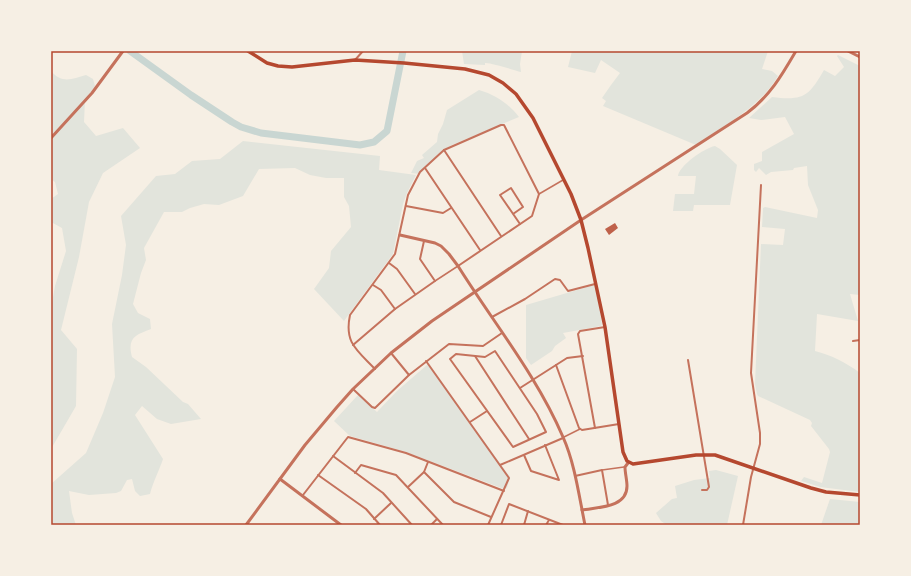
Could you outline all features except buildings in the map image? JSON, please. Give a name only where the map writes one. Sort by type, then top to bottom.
[{"type":"main road","points":[[248,51],[267,63],[278,66],[292,67],[355,60],[404,62],[473,71],[490,75],[503,83],[519,98],[533,118],[564,180],[581,220],[605,327],[623,452],[626,461],[628,463],[638,464],[704,454],[723,457],[818,490],[860,495]]},
{"type":"street","points":[[51,138],[92,92],[123,51]]},
{"type":"street","points":[[355,60],[363,51]]},
{"type":"street","points":[[246,525],[306,445],[353,390],[391,353],[432,321],[581,220],[693,147],[726,128],[754,108],[763,100],[777,83],[796,51]]},
{"type":"street","points":[[848,51],[860,57]]},
{"type":"street","points":[[374,369],[353,345],[350,339],[348,326],[350,315],[373,286],[395,254],[408,195],[420,172],[444,150],[504,125],[539,194]]},
{"type":"street","points":[[444,150],[501,236]]},
{"type":"street","points":[[425,168],[480,250]]},
{"type":"street","points":[[353,345],[416,294],[532,216],[539,194],[564,180]]},
{"type":"street","points":[[743,525],[760,444],[760,433],[751,373],[761,185]]},
{"type":"street","points":[[513,214],[523,207],[511,188],[500,195],[513,214],[520,224]]},
{"type":"street","points":[[406,206],[443,213],[451,208]]},
{"type":"street","points":[[400,235],[441,246],[449,254],[533,380],[548,404],[563,438],[575,476],[585,525]]},
{"type":"street","points":[[424,241],[420,259],[435,281]]},
{"type":"street","points":[[389,264],[397,269],[416,294]]},
{"type":"street","points":[[492,317],[525,299],[555,279],[560,280],[568,291],[596,284]]},
{"type":"street","points":[[373,286],[381,290],[396,309]]},
{"type":"street","points":[[595,428],[579,332],[605,327]]},
{"type":"street","points":[[353,390],[375,408],[409,375],[449,344],[483,346],[502,333]]},
{"type":"street","points":[[853,341],[860,340]]},
{"type":"street","points":[[495,351],[520,388],[537,414],[546,432],[512,447],[450,359],[456,354],[485,357],[495,351]]},
{"type":"street","points":[[391,353],[409,375]]},
{"type":"street","points":[[475,356],[529,440]]},
{"type":"street","points":[[520,388],[567,358],[583,356]]},
{"type":"street","points":[[688,360],[709,488],[707,490],[702,490]]},
{"type":"street","points":[[426,361],[509,478],[488,525]]},
{"type":"street","points":[[556,365],[580,429]]},
{"type":"street","points":[[470,422],[487,411]]},
{"type":"street","points":[[500,465],[546,446],[580,429],[582,430],[619,424]]},
{"type":"street","points":[[303,495],[348,437],[406,453],[504,491]]},
{"type":"street","points":[[524,455],[531,471],[559,480],[546,446]]},
{"type":"street","points":[[333,456],[383,494],[412,525]]},
{"type":"street","points":[[408,487],[424,472],[428,462]]},
{"type":"street","points":[[575,476],[624,467],[628,463]]},
{"type":"street","points":[[355,473],[361,465],[396,475],[443,525]]},
{"type":"street","points":[[582,510],[608,506],[621,501],[626,494],[627,487],[624,467]]},
{"type":"street","points":[[602,470],[608,506]]},
{"type":"street","points":[[424,472],[454,502],[492,517]]},
{"type":"street","points":[[318,475],[366,509],[380,525]]},
{"type":"street","points":[[280,479],[342,525]]},
{"type":"street","points":[[374,519],[391,503]]},
{"type":"street","points":[[501,525],[509,504],[563,525]]},
{"type":"street","points":[[524,525],[528,511]]},
{"type":"street","points":[[431,525],[437,519]]},
{"type":"street","points":[[546,525],[549,520]]},
{"type":"shaded area","points":[[462,51],[522,51],[520,64],[521,72],[487,63],[485,63],[485,65],[464,64]]},
{"type":"shaded area","points":[[572,51],[768,51],[762,69],[772,71],[778,76],[752,106],[696,145],[603,106],[606,101],[602,98],[620,73],[601,60],[595,73],[568,67]]},
{"type":"shaded area","points":[[838,55],[860,66],[860,295],[850,294],[858,321],[817,314],[815,351],[839,360],[860,373],[860,492],[820,487],[801,481],[804,477],[822,483],[830,452],[829,449],[811,426],[812,423],[810,420],[758,396],[755,384],[761,244],[783,245],[785,229],[762,227],[763,208],[765,207],[817,218],[818,210],[808,185],[807,166],[794,168],[793,170],[771,172],[766,175],[759,168],[756,172],[754,170],[754,164],[762,161],[762,152],[794,134],[785,117],[761,120],[749,118],[772,97],[792,98],[804,95],[814,86],[824,70],[835,76],[844,67],[837,56]]},
{"type":"shaded area","points":[[51,71],[59,78],[63,79],[72,79],[86,75],[93,79],[95,86],[85,100],[84,122],[96,136],[123,128],[140,148],[103,173],[89,202],[79,257],[61,330],[77,349],[76,406],[51,449],[51,308],[55,286],[66,251],[62,228],[51,222],[51,199],[58,194],[55,182],[51,179]]},
{"type":"shaded area","points":[[479,90],[502,100],[519,117],[452,145],[442,151],[420,174],[411,173],[417,161],[424,158],[422,155],[437,142],[438,134],[447,110]]},
{"type":"shaded area","points":[[243,141],[380,156],[379,170],[416,175],[403,204],[393,254],[344,321],[314,289],[329,268],[331,251],[351,227],[349,206],[344,197],[344,178],[326,178],[310,175],[295,168],[259,169],[243,196],[219,205],[204,204],[182,212],[164,212],[144,248],[146,260],[133,304],[138,313],[150,319],[151,329],[137,335],[134,338],[131,345],[132,357],[146,367],[183,402],[188,404],[201,419],[171,424],[157,419],[142,406],[135,415],[163,459],[150,494],[140,496],[135,491],[132,479],[127,480],[121,491],[116,493],[89,495],[69,491],[72,513],[76,525],[51,525],[51,484],[86,453],[103,413],[115,377],[112,324],[122,275],[126,245],[121,216],[156,176],[175,174],[192,161],[220,159]]},
{"type":"shaded area","points":[[715,146],[737,165],[730,205],[694,205],[693,211],[673,211],[675,194],[694,194],[696,176],[678,176],[679,172],[693,158],[710,147]]},
{"type":"shaded area","points":[[594,285],[596,286],[602,324],[601,326],[563,333],[566,338],[555,346],[552,351],[531,365],[526,358],[526,305]]},
{"type":"shaded area","points":[[427,365],[510,477],[507,488],[504,489],[406,452],[350,436],[334,421],[358,395],[377,412],[397,391]]},
{"type":"shaded area","points":[[716,470],[738,476],[727,525],[667,525],[661,521],[656,513],[672,499],[677,498],[675,486],[694,480],[710,478],[709,471]]},
{"type":"shaded area","points":[[830,499],[860,502],[860,525],[821,525]]},
{"type":"waterway","points":[[130,51],[191,95],[241,127],[261,133],[360,145],[374,142],[387,131],[403,51]]}]
